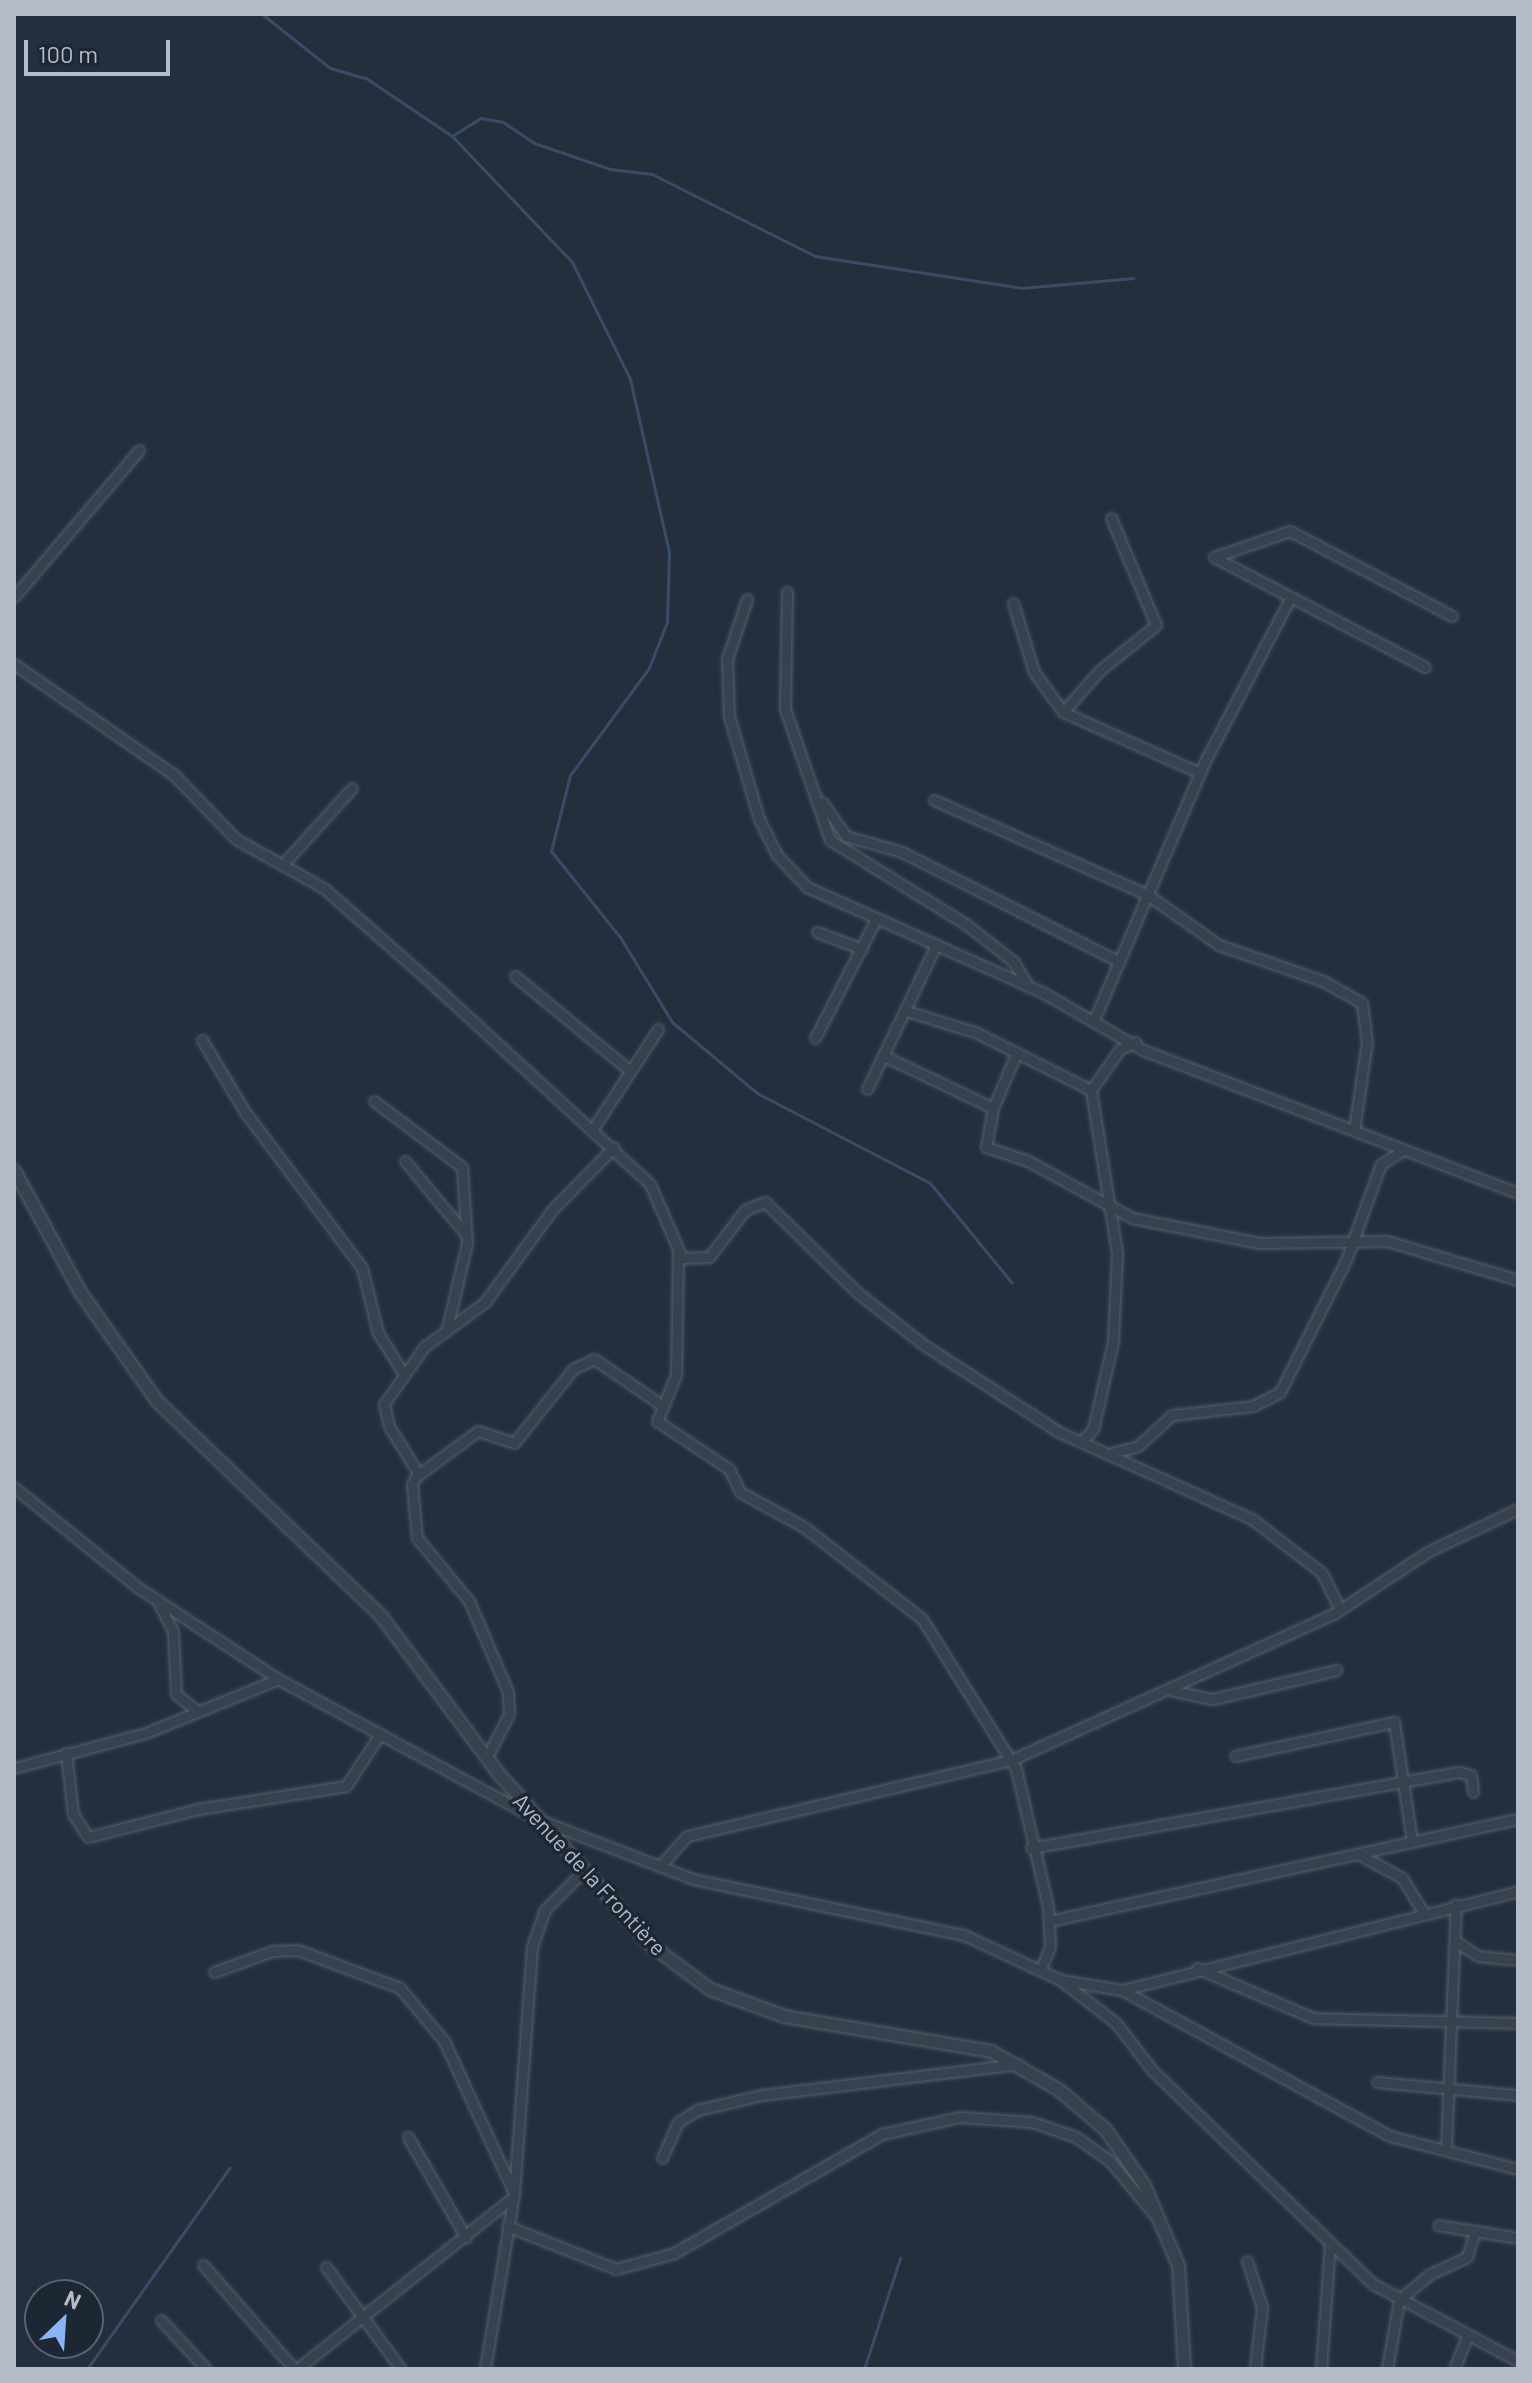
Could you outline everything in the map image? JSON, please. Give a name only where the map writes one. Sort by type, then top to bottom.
[{"type":"street","points":[[14,597],[139,450]]},
{"type":"street","points":[[1063,712],[1099,671],[1156,625],[1111,518]]},
{"type":"street","points":[[1425,667],[1289,600],[1214,557],[1290,531],[1452,616]]},
{"type":"street","points":[[787,592],[785,709],[819,796],[830,840],[847,856],[967,925],[1014,962],[1028,986]]},
{"type":"street","points":[[747,599],[725,675],[734,743],[759,819],[777,855],[807,887],[875,921],[1028,986],[1136,1042],[1518,1193]]},
{"type":"street","points":[[1094,1020],[1200,773],[1289,600]]},
{"type":"street","points":[[1013,603],[1034,672],[1063,712],[1200,773]]},
{"type":"street","points":[[14,664],[173,774],[236,839],[284,863],[325,889],[614,1147],[660,1200],[678,1253],[672,1278],[679,1355],[657,1421],[729,1469],[740,1492],[804,1527],[914,1610],[1011,1760],[1049,1921],[1050,1947],[1041,1968]]},
{"type":"street","points":[[284,863],[352,788]]},
{"type":"street","points":[[819,796],[846,836],[902,852],[1120,962]]},
{"type":"street","points":[[934,800],[1148,895],[1219,945],[1323,981],[1362,1003],[1367,1041],[1354,1130]]},
{"type":"street","points":[[815,1038],[829,998],[862,949],[875,921]]},
{"type":"street","points":[[817,932],[862,949]]},
{"type":"street","points":[[867,1089],[936,945]]},
{"type":"street","points":[[515,976],[629,1070]]},
{"type":"street","points":[[907,1011],[1016,1054],[1091,1090]]},
{"type":"street","points":[[592,1130],[658,1029]]},
{"type":"street","points":[[202,1040],[245,1112],[362,1268],[378,1333],[403,1373]]},
{"type":"street","points":[[1081,1442],[1093,1429],[1113,1342],[1117,1253],[1106,1204],[1091,1090],[1120,1049],[1136,1042]]},
{"type":"street","points":[[1016,1054],[993,1108],[986,1147],[1132,1218],[1243,1241],[1354,1237],[1518,1280]]},
{"type":"street","points":[[884,1056],[993,1108]]},
{"type":"street","points":[[374,1101],[462,1167],[466,1234],[464,1274],[451,1295],[447,1328]]},
{"type":"street","points":[[418,1475],[385,1416],[384,1404],[403,1373],[447,1328],[485,1302],[552,1210],[614,1147]]},
{"type":"street","points":[[1112,1453],[1138,1446],[1172,1415],[1253,1406],[1280,1392],[1354,1237],[1381,1164],[1403,1150]]},
{"type":"street","points":[[405,1161],[466,1234]]},
{"type":"street","name":"Avenue de la Frontière","points":[[14,1170],[80,1292],[157,1401],[375,1609],[498,1773],[652,1946],[710,1989],[784,2016],[942,2037],[1018,2064],[1105,2129],[1167,2232],[1184,2291],[1184,2369]]},
{"type":"street","points":[[678,1253],[692,1262],[709,1257],[745,1210],[765,1202],[858,1293],[924,1345],[1081,1442],[1112,1453],[1252,1519],[1322,1573],[1340,1610]]},
{"type":"street","points":[[487,1757],[509,1714],[508,1692],[469,1601],[417,1538],[412,1484],[418,1475],[478,1431],[514,1443],[573,1369],[594,1359],[663,1406]]},
{"type":"street","points":[[14,1487],[26,1500],[158,1602],[278,1679],[537,1819],[660,1866],[964,1935],[1041,1968],[1116,2023],[1152,2070],[1330,2244],[1399,2300],[1518,2361]]},
{"type":"street","points":[[14,1508],[26,1500]]},
{"type":"street","points":[[660,1866],[687,1836],[1011,1760],[1174,1691],[1340,1610],[1429,1551],[1518,1509]]},
{"type":"street","points":[[158,1602],[173,1632],[176,1694],[198,1712]]},
{"type":"street","points":[[1174,1691],[1213,1699],[1337,1670]]},
{"type":"street","points":[[14,1768],[198,1712],[278,1679]]},
{"type":"street","points":[[1235,1756],[1394,1722],[1412,1841]]},
{"type":"street","points":[[66,1753],[73,1814],[88,1837],[198,1809],[346,1786],[380,1734]]},
{"type":"street","points":[[1031,1848],[1465,1772],[1473,1792]]},
{"type":"street","points":[[1049,1921],[1518,1819]]},
{"type":"street","points":[[1357,1853],[1402,1878],[1423,1912]]},
{"type":"street","points":[[485,2369],[514,2195],[532,1947],[545,1910],[583,1871]]},
{"type":"street","points":[[1122,1990],[1194,1968],[1518,1891]]},
{"type":"street","points":[[1446,2149],[1446,2089],[1457,1942],[1456,1904]]},
{"type":"street","points":[[1457,1942],[1478,1956],[1518,1960]]},
{"type":"street","points":[[214,1972],[272,1951],[298,1950],[400,1988],[444,2041],[514,2195]]},
{"type":"street","points":[[1194,1968],[1313,2018],[1518,2023]]},
{"type":"street","points":[[1061,1980],[1122,1990],[1390,2136],[1518,2169]]},
{"type":"street","points":[[662,2158],[678,2122],[697,2110],[762,2095],[1018,2064]]},
{"type":"street","points":[[1377,2082],[1518,2095]]},
{"type":"street","points":[[507,2226],[616,2269],[674,2253],[882,2134],[960,2117],[1032,2122],[1076,2137],[1110,2161],[1167,2232]]},
{"type":"street","points":[[408,2137],[466,2238]]},
{"type":"street","points":[[203,2265],[295,2369],[466,2238],[514,2195]]},
{"type":"street","points":[[1438,2225],[1518,2238]]},
{"type":"street","points":[[1387,2369],[1399,2300],[1430,2274],[1463,2261],[1475,2231]]},
{"type":"street","points":[[1321,2369],[1330,2244]]},
{"type":"street","points":[[1247,2261],[1262,2307],[1255,2369]]},
{"type":"street","points":[[326,2267],[365,2313],[401,2369]]},
{"type":"street","points":[[161,2320],[206,2369]]},
{"type":"street","points":[[1454,2369],[1467,2336]]},
{"type":"waterway","points":[[262,14],[330,68],[366,78],[452,136],[572,262],[630,379],[669,552],[667,622],[649,668],[570,775],[551,851],[620,937],[672,1022],[757,1093],[930,1183],[1012,1283]]},
{"type":"waterway","points":[[452,136],[481,118],[503,122],[534,143],[610,169],[652,174],[815,256],[1021,288],[1134,278]]},
{"type":"waterway","points":[[87,2369],[230,2167]]},
{"type":"waterway","points":[[864,2369],[900,2258]]}]
